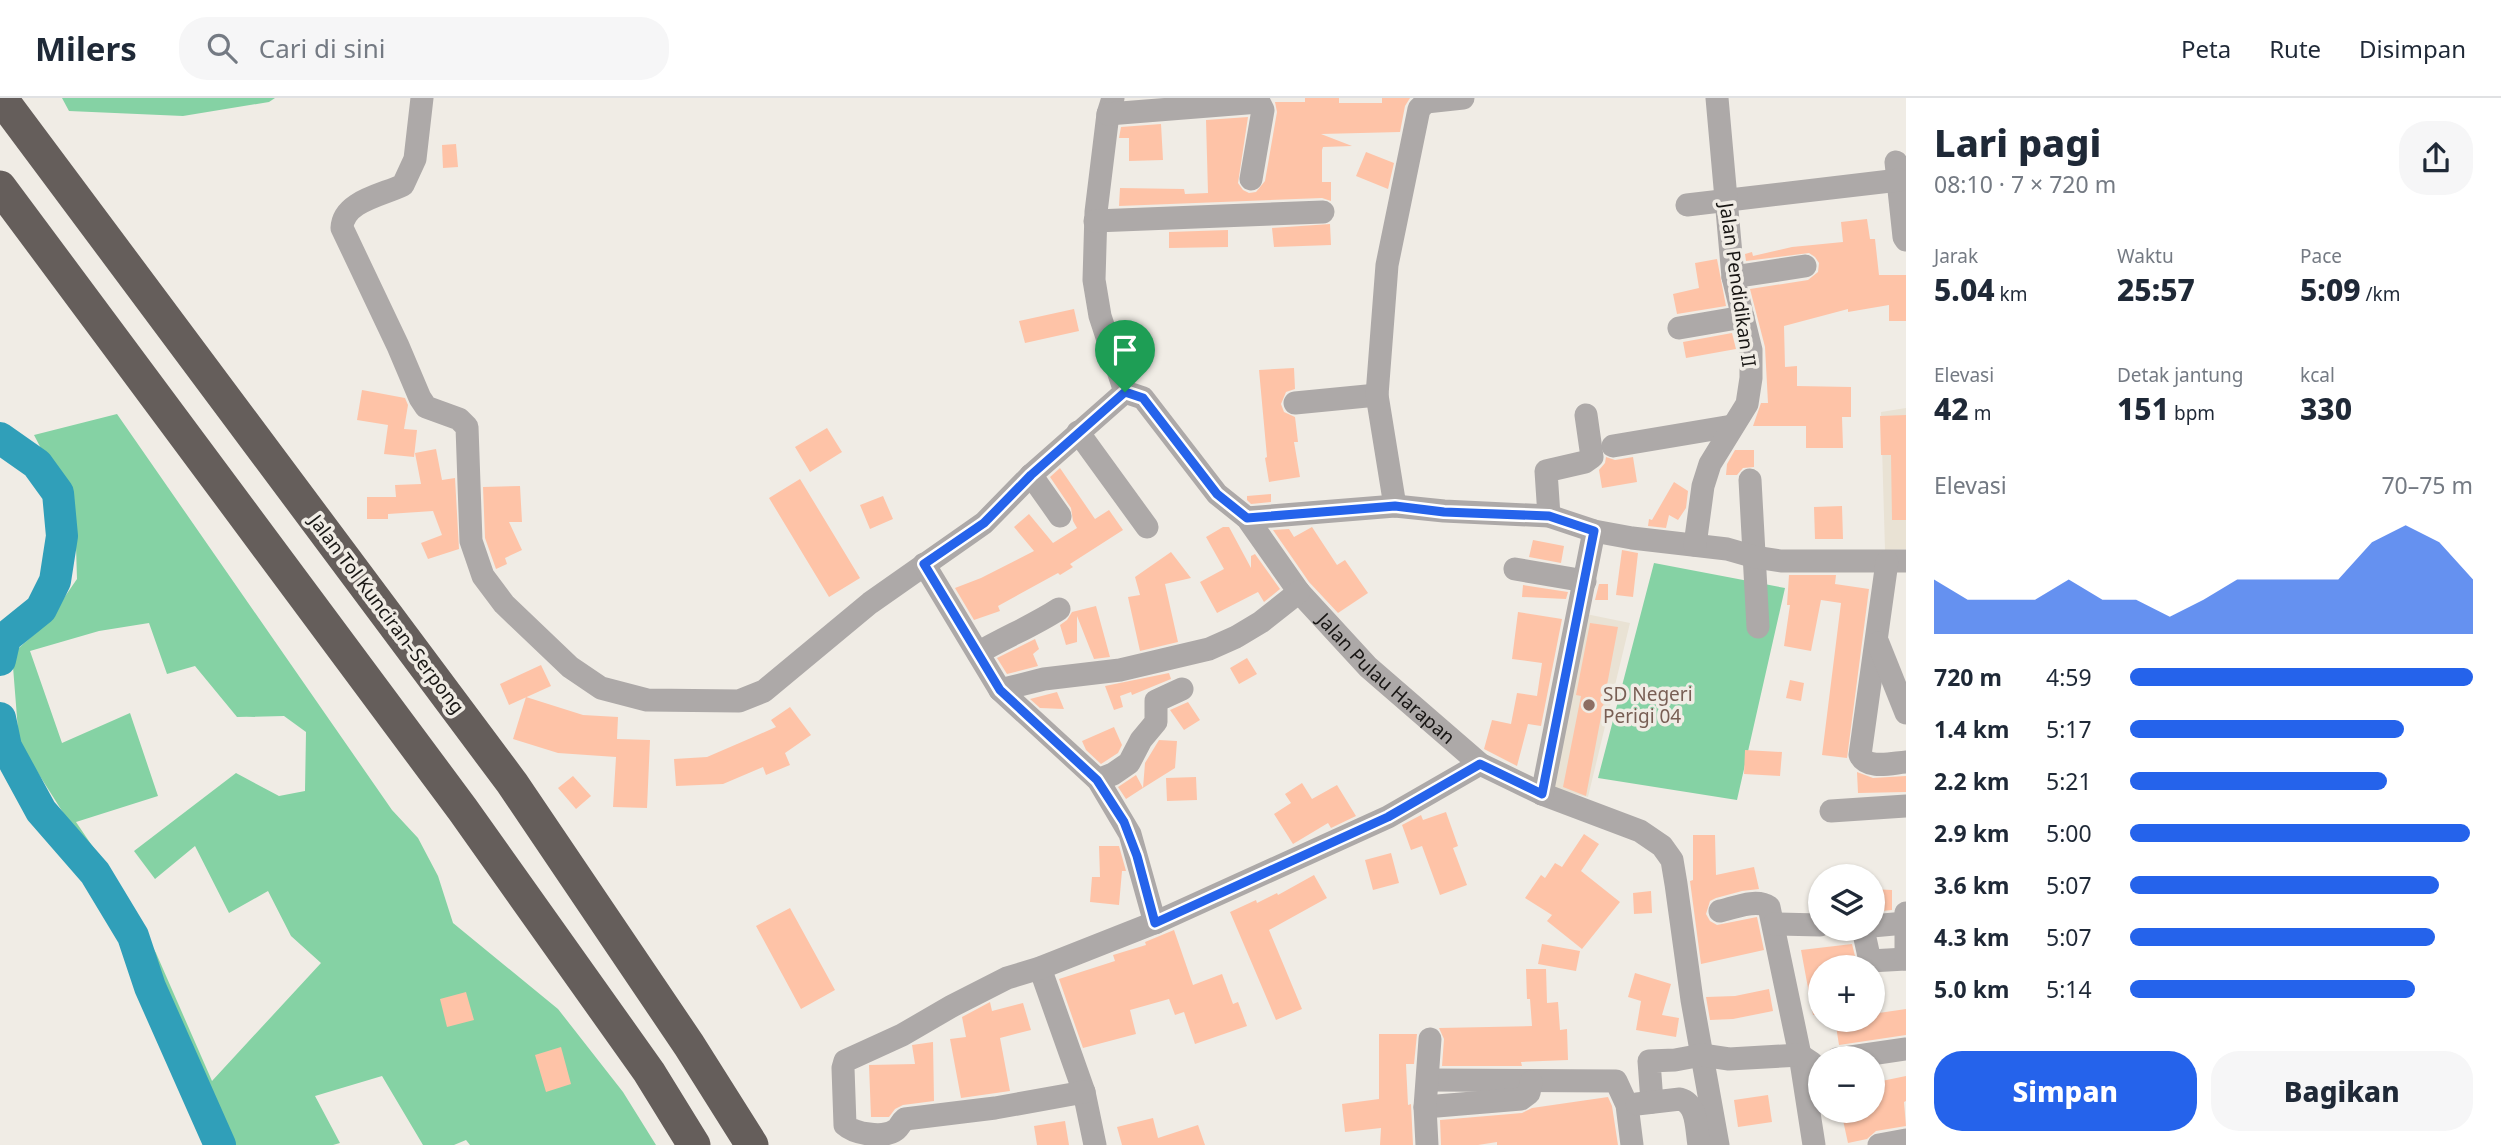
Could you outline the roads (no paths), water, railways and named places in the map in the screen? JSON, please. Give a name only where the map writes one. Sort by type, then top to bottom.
[{"type":"highway","name":"Jalan Tol Kunciran–Serpong","points":[[1,98],[512,783],[689,1045],[751,1145]]},
{"type":"highway","points":[[0,187],[463,810],[649,1072],[694,1145]]},
{"type":"street","points":[[422,98],[415,159],[403,185],[365,201],[348,212],[342,220],[342,228],[420,398],[426,407],[459,419],[467,426],[471,541],[483,576],[504,604],[569,667],[601,688],[646,700],[739,701],[764,691],[870,603],[984,523],[1031,475],[1125,392],[1100,316],[1094,280],[1096,221],[1110,106],[1259,102],[1263,110],[1251,179]]},
{"type":"street","points":[[1395,506],[1377,395],[1387,265],[1419,109],[1426,103],[1463,98]]},
{"type":"street","name":"Jalan Pendidikan II","points":[[1695,545],[1706,475],[1715,454],[1747,404],[1751,378],[1751,350],[1733,277],[1717,98]]},
{"type":"street","points":[[1687,205],[1897,171],[1906,240]]},
{"type":"street","points":[[1096,221],[1323,212]]},
{"type":"street","points":[[1733,277],[1805,266]]},
{"type":"street","points":[[1679,328],[1743,317]]},
{"type":"street","name":"Jalan Pulau Harapan","points":[[1125,392],[1143,398],[1217,494],[1247,518],[1298,592],[1368,667],[1480,764],[1542,794],[1640,831],[1662,846],[1672,860],[1702,1063],[1718,1145]]},
{"type":"street","points":[[1295,402],[1377,395]]},
{"type":"street","points":[[1549,516],[1546,471],[1585,462],[1592,457],[1586,415]]},
{"type":"street","points":[[1613,446],[1732,426]]},
{"type":"street","points":[[1078,432],[1147,527]]},
{"type":"street","points":[[1031,475],[1060,516]]},
{"type":"street","points":[[1751,480],[1758,627]]},
{"type":"street","points":[[1247,518],[1395,506],[1444,512],[1549,516],[1594,531],[1727,549],[1781,561],[1897,562],[1878,643],[1860,755],[1861,760],[1867,764],[1906,762]]},
{"type":"street","points":[[1542,794],[1594,531]]},
{"type":"street","points":[[924,564],[1000,690],[1097,780],[1130,834],[1155,923]]},
{"type":"street","points":[[1515,569],[1585,581]]},
{"type":"street","points":[[1000,690],[1044,679],[1120,670],[1209,649],[1261,622],[1298,592]]},
{"type":"street","points":[[978,653],[1033,626],[1059,609]]},
{"type":"street","points":[[1878,643],[1906,713]]},
{"type":"street","points":[[1097,780],[1113,774],[1129,763],[1141,740],[1156,722],[1156,701],[1182,689]]},
{"type":"street","points":[[1084,1092],[995,1108],[905,1119],[897,1130],[891,1133],[862,1132],[848,1129],[845,1125],[843,1068],[845,1061],[902,1035],[1007,978],[1040,968],[1155,923],[1388,817],[1480,764]]},
{"type":"street","points":[[1831,811],[1906,806]]},
{"type":"street","points":[[1720,911],[1763,903],[1769,907],[1808,1058]]},
{"type":"street","points":[[1866,941],[1870,961],[1906,959],[1905,918],[1885,923]]},
{"type":"street","points":[[1774,924],[1808,925]]},
{"type":"street","points":[[1040,968],[1084,1092],[1095,1145]]},
{"type":"street","points":[[1427,1145],[1425,1107],[1430,1039]]},
{"type":"street","points":[[1885,1052],[1906,1049]]},
{"type":"street","points":[[1652,1102],[1649,1067],[1702,1063],[1808,1062]]},
{"type":"street","points":[[1428,1080],[1611,1080],[1619,1084],[1627,1105],[1632,1145]]},
{"type":"street","points":[[1425,1107],[1521,1099],[1529,1093],[1531,1082]]},
{"type":"street","points":[[1627,1105],[1683,1099],[1690,1105],[1699,1145]]},
{"type":"street","points":[[1813,1123],[1814,1145]]},
{"type":"street","points":[[1879,1145],[1906,1140]]},
{"type":"waterway","points":[[0,438],[37,464],[58,493],[62,536],[55,581],[41,609],[5,638],[0,660]]},
{"type":"waterway","points":[[0,718],[6,747],[41,811],[95,873],[133,936],[150,987],[220,1145]]},
{"type":"place","name":"SD Negeri Perigi 04","points":[[1589,705]]}]
